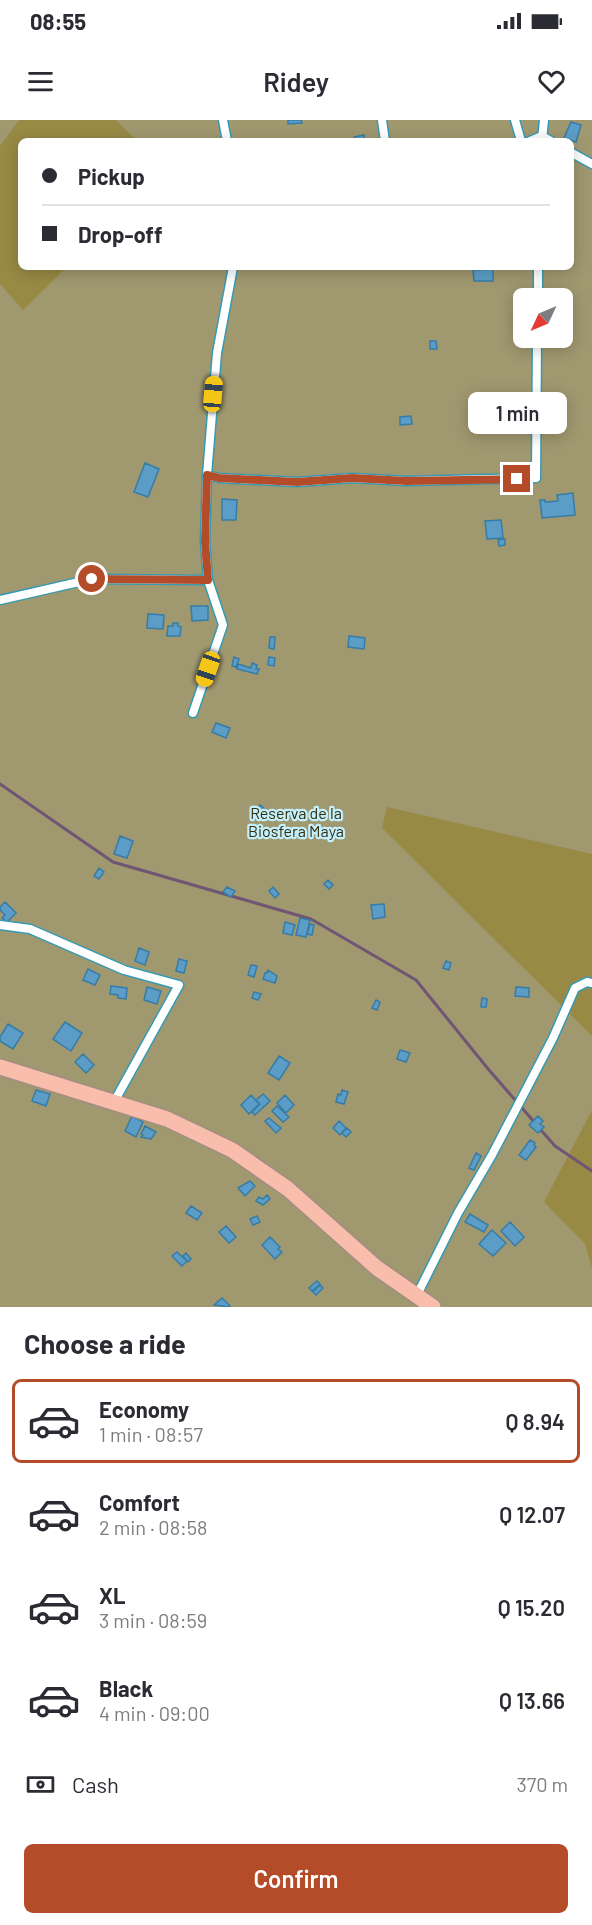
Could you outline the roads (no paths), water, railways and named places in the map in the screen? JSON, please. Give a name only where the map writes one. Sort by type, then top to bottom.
[{"type":"highway","points":[[0,1067],[167,1119],[232,1150],[288,1189],[376,1268],[433,1307]]},
{"type":"street","points":[[223,120],[227,138]]},
{"type":"street","points":[[382,120],[385,138]]},
{"type":"street","points":[[515,120],[520,138]]},
{"type":"street","points":[[542,138],[544,120]]},
{"type":"street","points":[[574,154],[592,164]]},
{"type":"street","points":[[193,713],[223,625],[208,580],[205,542],[207,475],[217,353],[232,270]]},
{"type":"street","points":[[538,270],[538,288]]},
{"type":"street","points":[[207,475],[219,478],[297,482],[352,478],[407,481],[536,478],[537,348]]},
{"type":"street","points":[[0,600],[92,579],[208,580]]},
{"type":"street","points":[[0,926],[30,929],[124,970],[179,985],[114,1102]]},
{"type":"street","points":[[416,1297],[458,1213],[503,1134],[553,1038],[576,988],[587,982],[592,983]]},
{"type":"waterway","points":[[0,784],[113,862],[311,919],[416,980],[536,1124]]},
{"type":"waterway","points":[[540,1129],[555,1146],[592,1171]]},
{"type":"park label","name":"Reserva de la Biosfera Maya","points":[[296,822]]}]
